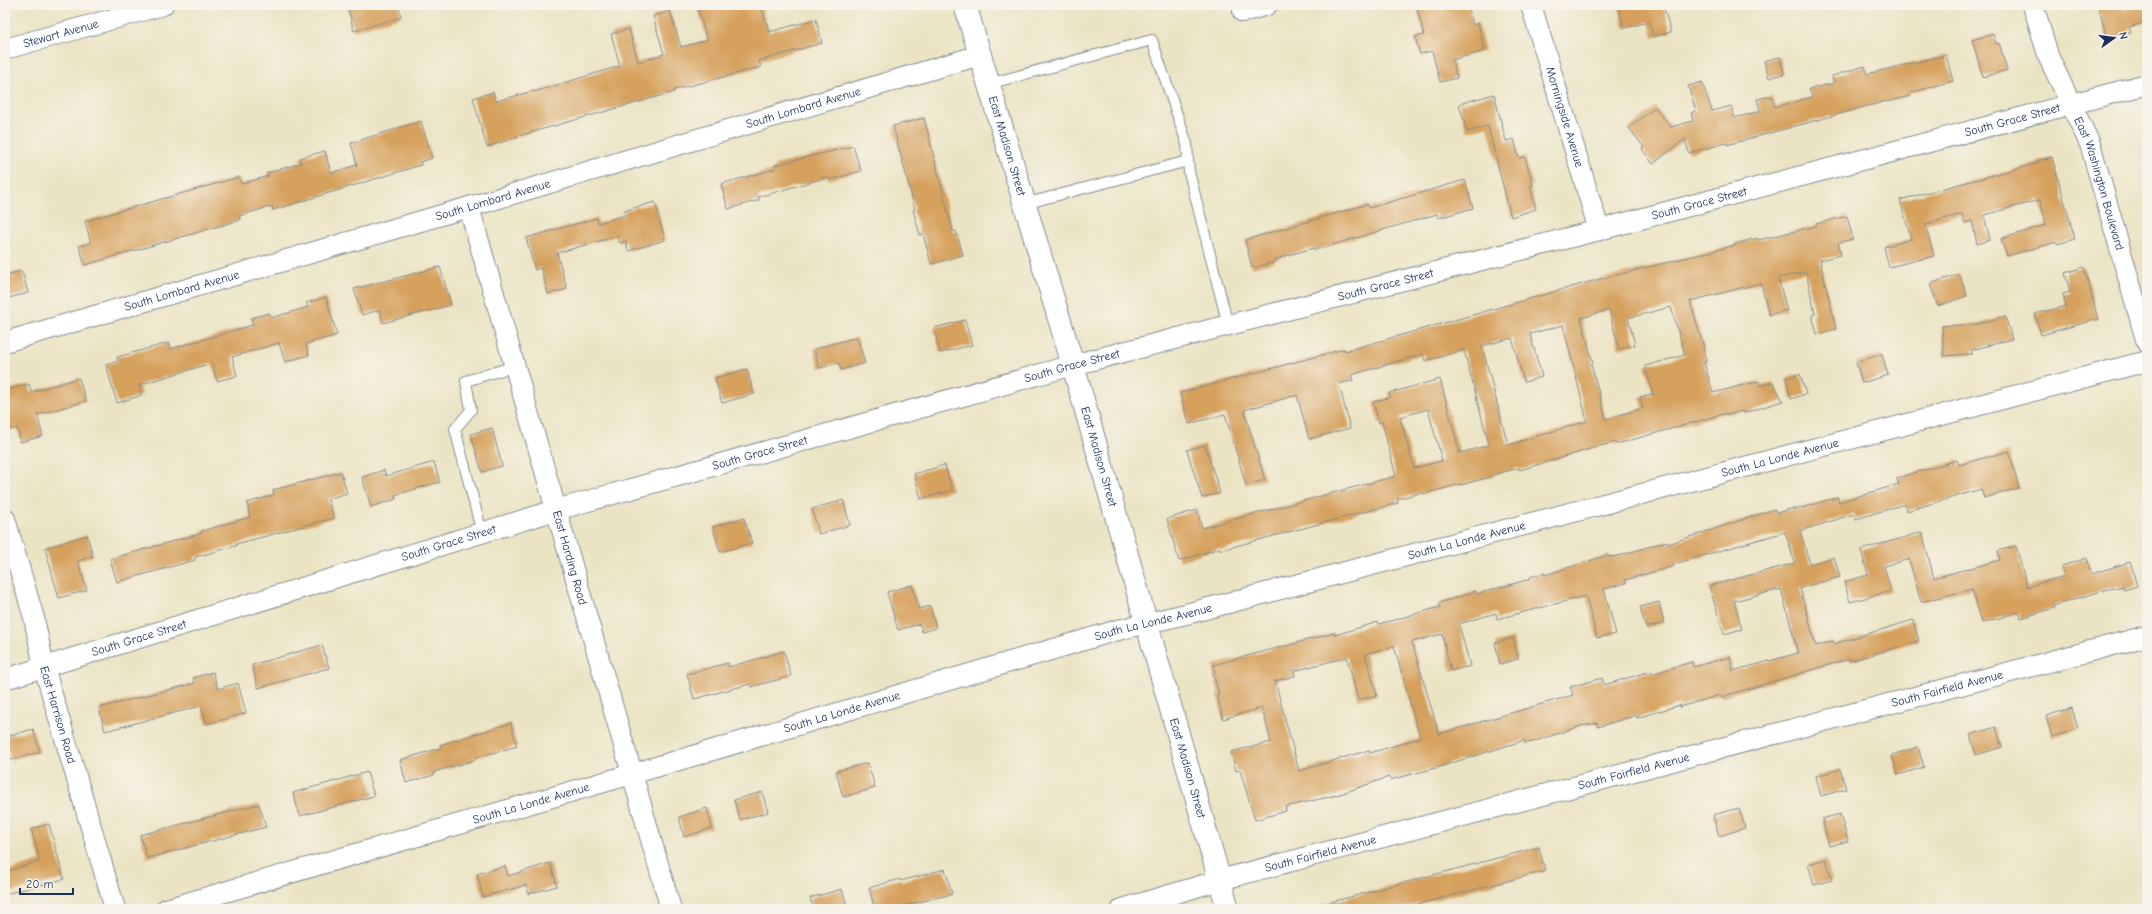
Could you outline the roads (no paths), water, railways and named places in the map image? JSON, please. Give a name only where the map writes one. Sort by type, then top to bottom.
[{"type":"street","name":"Stewart Avenue","points":[[5,49],[138,8],[163,5]]},
{"type":"street","name":"East Madison Street","points":[[965,5],[1073,365],[1228,909]]},
{"type":"street","points":[[1243,12],[1268,5]]},
{"type":"street","name":"Morningside Avenue","points":[[1531,5],[1599,230]]},
{"type":"street","name":"East Washington Boulevard","points":[[2033,5],[2049,58],[2090,144],[2147,344]]},
{"type":"street","name":"South Lombard Avenue","points":[[5,342],[469,207],[980,55]]},
{"type":"street","name":"South Grace Street","points":[[5,678],[556,510],[1073,365],[1599,230],[2147,84]]},
{"type":"street","name":"East Harding Road","points":[[469,207],[671,909]]},
{"type":"street","name":"South La Londe Avenue","points":[[166,909],[632,774],[1118,630],[1146,624],[2147,361]]},
{"type":"street","name":"East Harrison Road","points":[[5,519],[34,618],[44,667],[115,909]]},
{"type":"street","name":"South Fairfield Avenue","points":[[1122,909],[1220,880],[2147,636]]},
{"type":"lane","points":[[988,84],[1152,40],[1187,144],[1189,172],[1228,325]]},
{"type":"lane","points":[[1024,204],[1188,161]]},
{"type":"lane","points":[[482,533],[455,429],[471,410],[466,381],[515,366]]}]
